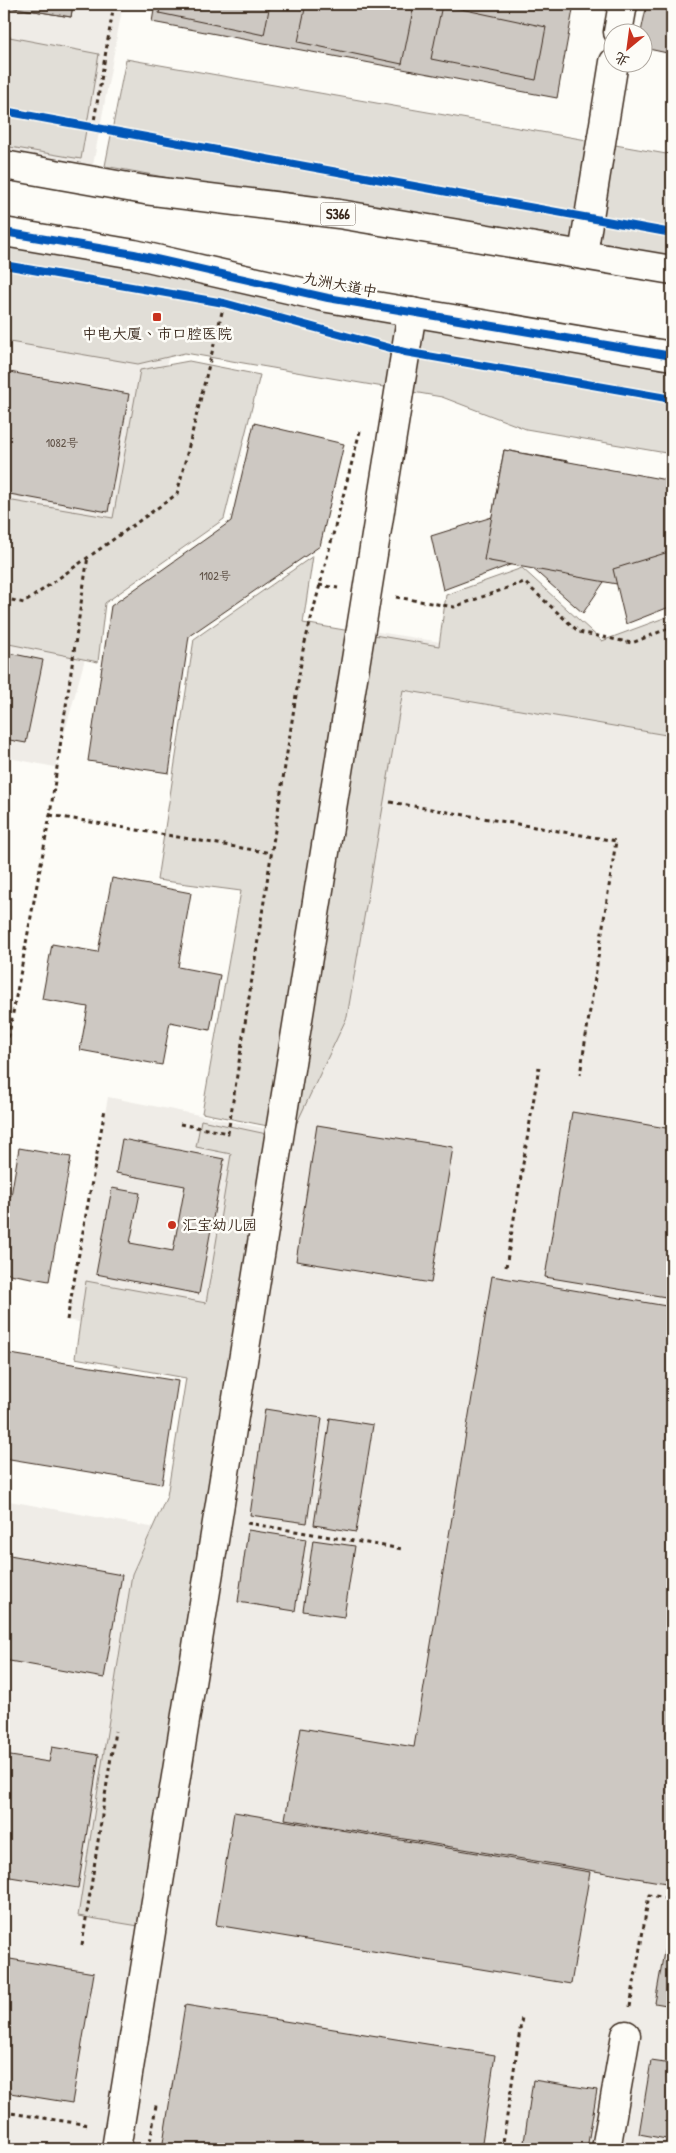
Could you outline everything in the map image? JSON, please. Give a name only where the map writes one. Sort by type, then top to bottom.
[{"type":"street","points":[[620,22],[623,4]]},
{"type":"street","points":[[582,254],[612,72]]},
{"type":"street","name":"S366","points":[[4,165],[145,190],[339,214],[672,270]]},
{"type":"street","name":"九洲大道中","points":[[4,232],[134,254],[328,298],[672,356]]},
{"type":"street","points":[[117,2140],[412,312]]},
{"type":"street","points":[[606,2149],[626,2035]]},
{"type":"path","points":[[93,127],[114,4]]},
{"type":"path","points":[[84,125],[103,129]]},
{"type":"path","points":[[215,302],[234,306]]},
{"type":"path","points":[[4,598],[24,602],[177,494],[224,304]]},
{"type":"path","points":[[180,1124],[228,1133],[303,650],[361,428]]},
{"type":"path","points":[[4,1061],[50,815],[88,556]]},
{"type":"path","points":[[319,585],[454,607],[524,582],[579,632],[632,643],[672,627]]},
{"type":"path","points":[[390,802],[616,841],[580,1075]]},
{"type":"path","points":[[50,815],[271,853]]},
{"type":"path","points":[[506,1267],[539,1067]]},
{"type":"path","points":[[67,1320],[106,1109]]},
{"type":"path","points":[[218,1518],[402,1549]]},
{"type":"path","points":[[82,1945],[115,1731]]},
{"type":"path","points":[[626,2035],[649,1895],[672,1899]]},
{"type":"path","points":[[502,2149],[522,2018]]},
{"type":"path","points":[[4,2112],[117,2140]]},
{"type":"shaded area","points":[[4,4],[123,4],[90,181],[4,164]]},
{"type":"shaded area","points":[[4,36],[99,54],[81,159],[4,146]]},
{"type":"shaded area","points":[[126,59],[672,155],[672,269],[446,230],[105,166]]},
{"type":"shaded area","points":[[4,233],[194,265],[55,767],[4,757]]},
{"type":"shaded area","points":[[4,234],[672,347],[672,454],[526,429],[442,397],[185,353],[138,364],[4,341]]},
{"type":"shaded area","points":[[189,361],[260,375],[224,519],[105,603],[98,662],[4,643],[4,515],[7,500],[113,518],[140,370]]},
{"type":"shaded area","points":[[313,556],[303,623],[439,646],[446,595],[522,568],[602,641],[672,615],[672,736],[403,690],[347,1017],[293,1131],[202,1113],[241,891],[157,880],[194,639]]},
{"type":"shaded area","points":[[353,628],[672,679],[672,2149],[4,2149],[4,1500],[210,1538],[240,1350],[67,1320],[108,1097],[274,1130]]},
{"type":"shaded area","points":[[201,1120],[290,1139],[157,1929],[78,1916],[132,1574],[167,1496],[186,1378],[75,1358],[86,1281],[206,1303],[231,1154],[196,1147]]},
{"type":"building","points":[[4,4],[73,4],[71,17],[4,6]]},
{"type":"building","points":[[4,4],[73,4],[71,17],[4,6]]},
{"type":"building","points":[[155,4],[574,4],[557,98],[152,22]]},
{"type":"building","points":[[161,4],[270,4],[264,35],[159,13]]},
{"type":"building","points":[[306,4],[385,4],[413,10],[402,64],[298,42]]},
{"type":"building","points":[[647,4],[672,4],[672,54],[654,50],[654,22],[643,22]]},
{"type":"building","points":[[442,5],[546,27],[536,80],[431,59]]},
{"type":"building","points":[[4,371],[129,394],[108,512],[4,493]]},
{"type":"building","points":[[254,423],[344,444],[320,546],[189,636],[169,773],[88,761],[111,606],[231,521]]},
{"type":"building","points":[[504,450],[568,461],[557,529],[610,573],[583,613],[523,560],[443,590],[431,536],[492,517]]},
{"type":"building","points":[[504,450],[672,481],[672,594],[484,560]]},
{"type":"building","points":[[672,551],[672,606],[626,624],[613,569]]},
{"type":"building","points":[[4,652],[43,660],[26,743],[4,739]]},
{"type":"building","points":[[112,878],[191,893],[178,967],[220,975],[210,1030],[170,1022],[162,1065],[80,1050],[88,1007],[42,999],[52,944],[98,952]]},
{"type":"building","points":[[572,1112],[672,1129],[672,1298],[545,1277]]},
{"type":"building","points":[[317,1125],[453,1147],[431,1283],[296,1261]]},
{"type":"building","points":[[122,1139],[224,1159],[199,1294],[96,1274],[112,1188],[140,1193],[130,1243],[173,1251],[185,1186],[116,1173]]},
{"type":"building","points":[[19,1148],[71,1157],[49,1281],[4,1273],[4,1195],[11,1196]]},
{"type":"building","points":[[492,1276],[672,1307],[672,1884],[285,1819],[301,1728],[414,1747]]},
{"type":"building","points":[[4,1353],[178,1381],[162,1484],[4,1458]]},
{"type":"building","points":[[265,1409],[322,1418],[307,1523],[250,1515]]},
{"type":"building","points":[[330,1418],[373,1425],[356,1532],[314,1525]]},
{"type":"building","points":[[248,1530],[306,1539],[295,1611],[238,1602]]},
{"type":"building","points":[[313,1540],[355,1546],[344,1617],[303,1611]]},
{"type":"building","points":[[4,1554],[122,1575],[104,1678],[4,1660]]},
{"type":"building","points":[[52,1747],[99,1755],[78,1888],[4,1876],[4,1755],[49,1762]]},
{"type":"building","points":[[234,1812],[590,1872],[571,1984],[216,1925]]},
{"type":"building","points":[[672,1912],[672,2006],[655,2003]]},
{"type":"building","points":[[4,1958],[94,1973],[72,2103],[4,2092]]},
{"type":"building","points":[[185,2005],[495,2055],[481,2149],[162,2149]]},
{"type":"building","points":[[651,2061],[672,2064],[672,2140],[639,2134]]},
{"type":"building","points":[[533,2080],[597,2090],[587,2149],[523,2149]]},
{"type":"cycle path","points":[[4,111],[672,233]]},
{"type":"cycle path","points":[[4,232],[134,254],[328,298],[672,356]]},
{"type":"cycle path","points":[[4,265],[224,303],[405,352],[672,399]]},
{"type":"place","name":"中电大厦、市口腔医院","points":[[157,317]]},
{"type":"place","name":"汇宝幼儿园","points":[[172,1225]]}]
